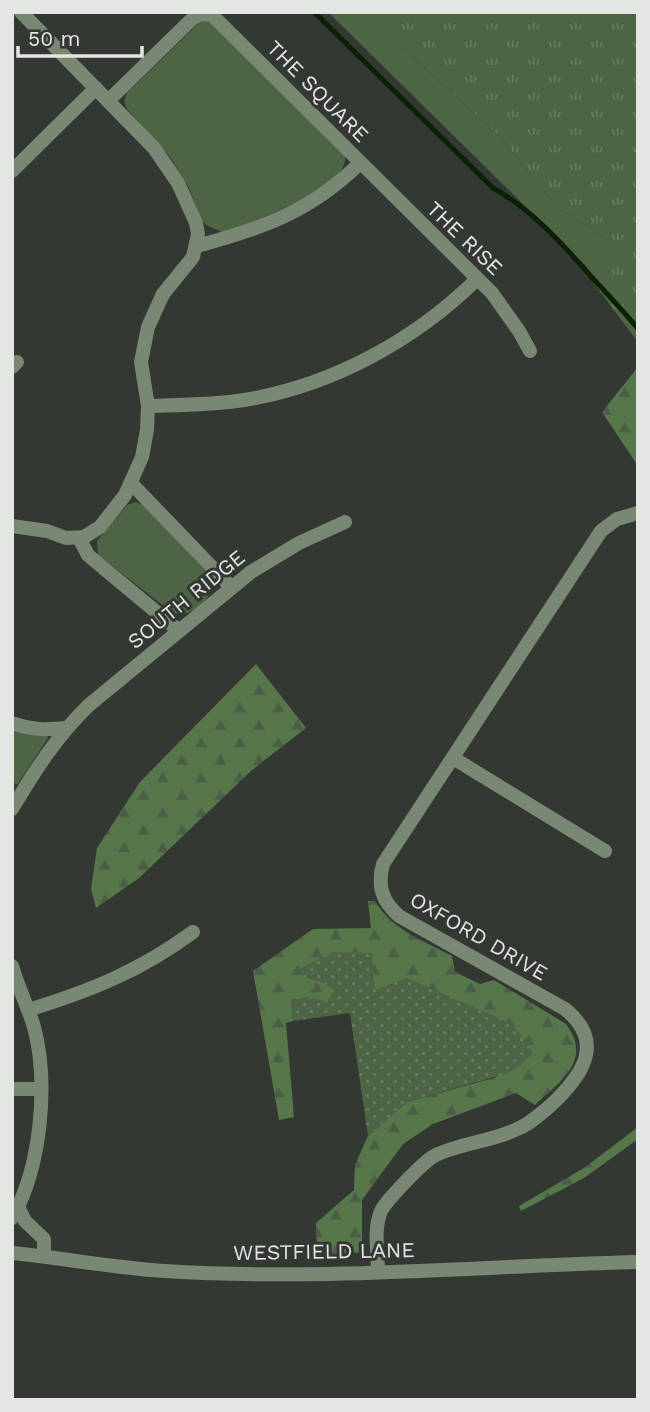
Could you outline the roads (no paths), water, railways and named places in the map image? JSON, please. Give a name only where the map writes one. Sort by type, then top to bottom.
[{"type":"street","points":[[12,526],[47,531],[66,538],[79,538],[93,533],[117,506],[131,484],[145,444],[148,406],[141,362],[148,327],[163,294],[193,257],[197,246],[196,223],[178,183],[154,148],[21,12]]},
{"type":"street","name":"THE SQUARE","points":[[109,100],[192,19],[207,14],[216,18],[360,163],[337,186],[299,210],[259,228],[197,246]]},
{"type":"street","points":[[12,171],[96,88]]},
{"type":"street","name":"THE RISE","points":[[360,163],[477,279],[506,312],[530,351]]},
{"type":"street","points":[[148,406],[245,400],[333,374],[405,338],[442,311],[477,279]]},
{"type":"street","points":[[131,484],[231,587]]},
{"type":"street","name":"OXFORD DRIVE","points":[[378,1272],[379,1217],[382,1209],[406,1183],[432,1157],[517,1130],[536,1118],[579,1074],[587,1051],[582,1027],[565,1009],[399,916],[383,899],[380,875],[383,864],[601,531],[617,519],[638,513]]},
{"type":"street","name":"SOUTH RIDGE","points":[[12,809],[49,749],[89,705],[231,587],[275,557],[345,522]]},
{"type":"street","points":[[79,538],[88,555],[178,630]]},
{"type":"street","points":[[12,723],[43,730],[66,728]]},
{"type":"street","points":[[453,758],[605,851]]},
{"type":"street","points":[[28,1010],[121,977],[193,932]]},
{"type":"street","points":[[12,966],[28,1010],[38,1050],[40,1089],[37,1142],[26,1187],[15,1213],[44,1239],[44,1256]]},
{"type":"street","points":[[12,1088],[40,1089]]},
{"type":"street","name":"WESTFIELD LANE","points":[[12,1253],[164,1271],[378,1272],[638,1262]]},
{"type":"waterway","points":[[314,12],[493,188],[532,215],[555,237],[638,329]]}]
